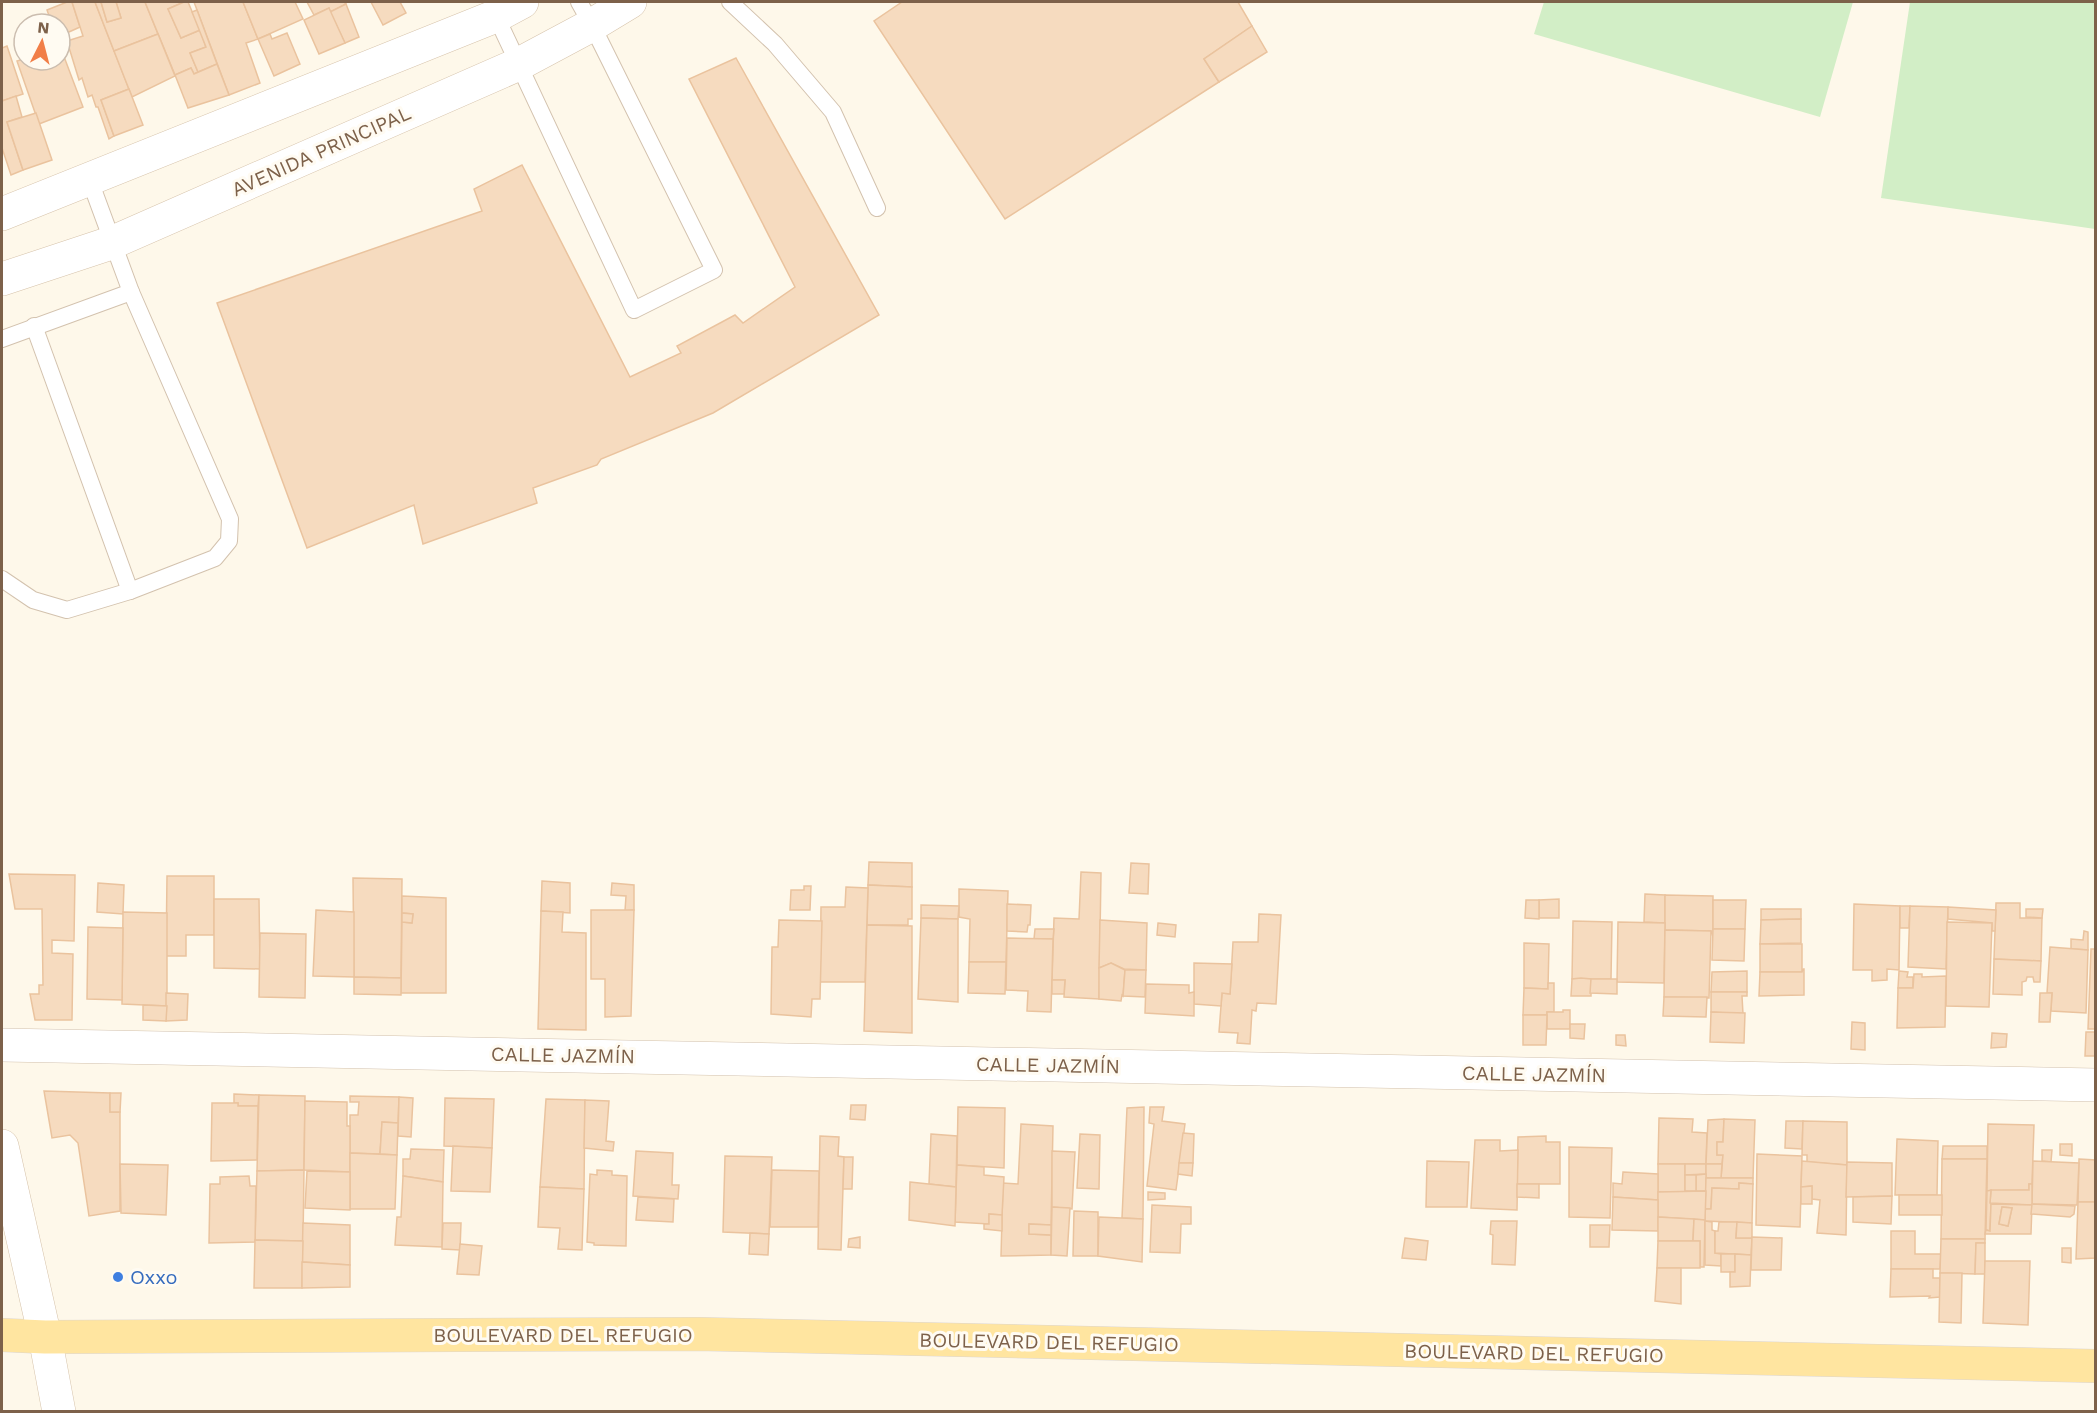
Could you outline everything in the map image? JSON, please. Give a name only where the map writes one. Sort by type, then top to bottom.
[{"type":"main road","name":"BOULEVARD DEL REFUGIO","points":[[2,1335],[45,1338],[698,1334],[2096,1366]]},
{"type":"street","name":"AVENIDA PRINCIPAL","points":[[2,279],[111,243],[519,64],[585,13],[630,2]]},
{"type":"street","points":[[2,214],[509,9]]},
{"type":"street","name":"CALLE JAZMÍN","points":[[2,1045],[2096,1085]]},
{"type":"street","points":[[2,1146],[45,1338],[58,1412]]},
{"type":"lane","points":[[730,2],[775,44],[833,112],[877,208]]},
{"type":"lane","points":[[509,9],[519,64],[634,310],[714,270],[585,13]]},
{"type":"lane","points":[[2,579],[33,600],[67,610],[130,591],[215,558],[229,542],[230,519],[130,292],[89,178]]},
{"type":"lane","points":[[2,339],[130,292]]},
{"type":"lane","points":[[33,327],[130,591]]},
{"type":"green space","points":[[1544,2],[1853,2],[1820,117],[1534,34]]},
{"type":"green space","points":[[1910,2],[2095,2],[2095,229],[1881,198]]},
{"type":"building","points":[[72,2],[80,27],[72,31],[72,12],[48,12],[47,10]]},
{"type":"building","points":[[72,2],[95,2],[129,89],[101,100],[114,136],[109,139],[98,107],[92,95],[88,97],[82,78],[79,80],[72,57],[72,39],[83,36]]},
{"type":"building","points":[[95,2],[101,2],[107,22],[121,18],[116,2],[145,2],[158,34],[114,51]]},
{"type":"building","points":[[101,2],[116,2],[121,18],[107,22]]},
{"type":"building","points":[[145,2],[184,2],[168,9],[181,38],[200,30],[206,47],[190,53],[198,72],[194,74],[191,68],[175,75]]},
{"type":"building","points":[[188,2],[200,30],[181,38],[168,9]]},
{"type":"building","points":[[194,2],[243,2],[258,39],[246,43],[260,83],[229,95]]},
{"type":"building","points":[[243,2],[295,2],[303,19],[258,39]]},
{"type":"building","points":[[307,2],[344,2],[346,4],[330,12],[329,8],[314,15]]},
{"type":"building","points":[[371,2],[400,2],[406,13],[383,25]]},
{"type":"building","points":[[902,2],[1238,2],[1252,26],[1204,59],[1219,82],[1005,219],[874,21]]},
{"type":"building","points":[[346,4],[359,37],[345,43],[330,12]]},
{"type":"building","points":[[329,8],[345,43],[319,54],[304,20]]},
{"type":"building","points":[[197,10],[217,64],[198,72],[190,53],[206,47],[192,12]]},
{"type":"building","points":[[1252,26],[1267,52],[1219,82],[1204,59]]},
{"type":"building","points":[[287,33],[300,64],[274,76],[258,39],[270,34],[272,39]]},
{"type":"building","points":[[158,34],[175,76],[132,97],[114,51]]},
{"type":"building","points":[[7,46],[12,61],[12,72],[16,72],[23,94],[2,101],[2,48]]},
{"type":"building","points":[[736,58],[879,315],[713,413],[601,459],[597,465],[533,488],[537,503],[423,544],[414,505],[307,548],[217,303],[482,211],[474,189],[522,165],[630,377],[681,353],[677,346],[735,315],[743,323],[795,287],[689,79]]},
{"type":"building","points":[[217,64],[229,95],[188,108],[175,75],[191,68],[194,74]]},
{"type":"building","points":[[21,72],[70,72],[83,107],[39,124]]},
{"type":"building","points":[[129,89],[143,125],[114,136],[101,100]]},
{"type":"building","points":[[16,96],[22,117],[7,122],[23,170],[11,175],[2,148],[2,101]]},
{"type":"building","points":[[36,113],[52,160],[23,170],[7,122]]},
{"type":"building","points":[[869,862],[912,863],[912,887],[868,885]]},
{"type":"building","points":[[1131,863],[1149,864],[1148,894],[1129,893]]},
{"type":"building","points":[[1081,872],[1101,873],[1099,999],[1064,997],[1065,980],[1052,980],[1054,918],[1079,919]]},
{"type":"building","points":[[9,874],[75,875],[74,941],[52,940],[52,953],[73,954],[72,1020],[35,1020],[30,994],[39,994],[39,985],[43,985],[42,909],[15,909]]},
{"type":"building","points":[[167,876],[214,876],[214,935],[186,935],[186,956],[166,956]]},
{"type":"building","points":[[353,878],[402,879],[401,978],[354,977]]},
{"type":"building","points":[[542,881],[570,883],[570,913],[541,911]]},
{"type":"building","points":[[98,883],[124,885],[123,914],[97,912]]},
{"type":"building","points":[[612,883],[634,885],[634,910],[625,911],[626,896],[611,895]]},
{"type":"building","points":[[868,885],[912,887],[912,919],[908,919],[908,925],[867,925]]},
{"type":"building","points":[[804,886],[811,886],[810,910],[790,910],[791,890],[804,890]]},
{"type":"building","points":[[846,887],[868,888],[865,982],[820,982],[821,907],[845,907]]},
{"type":"building","points":[[959,889],[1008,891],[1006,962],[969,962],[970,919],[959,917]]},
{"type":"building","points":[[1645,894],[1665,895],[1665,923],[1644,922]]},
{"type":"building","points":[[1665,895],[1713,896],[1713,937],[1711,931],[1665,930]]},
{"type":"building","points":[[402,896],[446,898],[446,993],[401,993],[402,922],[412,923],[413,914],[402,913]]},
{"type":"building","points":[[214,899],[259,899],[260,969],[214,968]]},
{"type":"building","points":[[1559,899],[1559,918],[1539,918],[1539,900]]},
{"type":"building","points":[[1526,900],[1539,900],[1539,919],[1525,918]]},
{"type":"building","points":[[1713,900],[1746,900],[1745,929],[1713,929]]},
{"type":"building","points":[[1996,903],[2020,903],[2020,918],[2042,918],[2041,961],[1994,959]]},
{"type":"building","points":[[1007,904],[1031,905],[1030,925],[1028,925],[1027,932],[1007,931]]},
{"type":"building","points":[[1854,904],[1900,906],[1899,970],[1887,969],[1887,980],[1872,981],[1872,970],[1853,970]]},
{"type":"building","points":[[921,905],[959,906],[958,919],[921,918]]},
{"type":"building","points":[[1900,906],[1910,906],[1909,928],[1900,928]]},
{"type":"building","points":[[1910,906],[1948,907],[1946,969],[1908,967]]},
{"type":"building","points":[[1948,907],[1996,910],[1995,931],[1992,931],[1992,923],[1948,919]]},
{"type":"building","points":[[1761,909],[1801,909],[1801,919],[1761,920]]},
{"type":"building","points":[[2026,909],[2043,909],[2042,918],[2026,917]]},
{"type":"building","points":[[316,910],[354,912],[354,977],[313,976]]},
{"type":"building","points":[[591,910],[634,910],[631,1016],[605,1017],[605,979],[591,979]]},
{"type":"building","points":[[541,911],[563,912],[562,932],[586,933],[586,1030],[538,1029]]},
{"type":"building","points":[[123,912],[167,913],[167,1006],[122,1004]]},
{"type":"building","points":[[402,913],[413,914],[412,923],[402,922]]},
{"type":"building","points":[[1259,914],[1281,915],[1276,1004],[1257,1003],[1256,1011],[1252,1010],[1250,1044],[1237,1043],[1238,1033],[1219,1032],[1222,993],[1230,994],[1233,942],[1258,942]]},
{"type":"building","points":[[921,918],[958,919],[958,1002],[918,999]]},
{"type":"building","points":[[1801,919],[1801,943],[1760,944],[1761,920]]},
{"type":"building","points":[[779,920],[822,921],[820,999],[812,999],[811,1017],[771,1014],[772,947],[778,947]]},
{"type":"building","points":[[1100,920],[1147,923],[1146,970],[1124,969],[1111,963],[1099,968]]},
{"type":"building","points":[[1573,921],[1612,922],[1611,979],[1572,979]]},
{"type":"building","points":[[1618,922],[1665,923],[1664,983],[1617,982]]},
{"type":"building","points":[[1947,922],[1992,923],[1989,1007],[1946,1006]]},
{"type":"building","points":[[1158,923],[1176,925],[1175,937],[1157,935]]},
{"type":"building","points":[[867,925],[912,926],[912,1033],[864,1031]]},
{"type":"building","points":[[88,927],[123,928],[122,1000],[87,999]]},
{"type":"building","points":[[1035,929],[1054,929],[1053,939],[1034,939]]},
{"type":"building","points":[[1713,929],[1745,929],[1744,961],[1712,960]]},
{"type":"building","points":[[1665,930],[1711,931],[1709,998],[1664,997]]},
{"type":"building","points":[[2084,931],[2088,932],[2088,950],[2071,949],[2071,939],[2083,940]]},
{"type":"building","points":[[260,933],[306,934],[305,998],[259,997]]},
{"type":"building","points":[[1007,938],[1053,939],[1051,1012],[1027,1011],[1028,991],[1006,990]]},
{"type":"building","points":[[1524,943],[1549,944],[1548,989],[1524,988]]},
{"type":"building","points":[[1760,944],[1802,944],[1802,972],[1760,972]]},
{"type":"building","points":[[2050,947],[2088,950],[2086,1013],[2051,1011],[2052,993],[2047,993]]},
{"type":"building","points":[[2091,949],[2096,949],[2096,1029],[2088,1029]]},
{"type":"building","points":[[1994,959],[2041,961],[2040,982],[2034,982],[2033,977],[2027,977],[2026,981],[2022,982],[2022,995],[1993,994]]},
{"type":"building","points":[[969,962],[1006,962],[1005,994],[968,993]]},
{"type":"building","points":[[1111,963],[1125,970],[1121,1001],[1099,999],[1099,968]]},
{"type":"building","points":[[1194,963],[1232,964],[1230,994],[1222,993],[1221,1006],[1194,1004]]},
{"type":"building","points":[[1803,969],[1804,995],[1759,996],[1760,972],[1802,972]]},
{"type":"building","points":[[1125,970],[1146,970],[1145,997],[1123,996]]},
{"type":"building","points":[[1747,971],[1747,992],[1711,992],[1712,972]]},
{"type":"building","points":[[1899,971],[1908,972],[1907,977],[1913,977],[1913,988],[1898,988]]},
{"type":"building","points":[[1914,974],[1922,974],[1922,977],[1946,976],[1945,1027],[1897,1028],[1898,988],[1913,988]]},
{"type":"building","points":[[354,977],[401,978],[401,995],[354,994]]},
{"type":"building","points":[[1572,979],[1591,979],[1591,996],[1571,996]]},
{"type":"building","points":[[1591,979],[1617,979],[1617,994],[1590,993]]},
{"type":"building","points":[[1052,980],[1065,980],[1064,994],[1052,994]]},
{"type":"building","points":[[1548,983],[1554,983],[1554,1012],[1547,1012],[1547,1015],[1523,1015],[1524,988],[1548,989]]},
{"type":"building","points":[[1146,984],[1189,985],[1189,993],[1194,992],[1194,1016],[1145,1013]]},
{"type":"building","points":[[1711,992],[1747,992],[1747,996],[1742,996],[1743,1014],[1711,1012]]},
{"type":"building","points":[[166,993],[188,994],[187,1020],[166,1021]]},
{"type":"building","points":[[2040,993],[2052,993],[2050,1022],[2039,1022]]},
{"type":"building","points":[[1664,997],[1707,997],[1706,1017],[1663,1016]]},
{"type":"building","points":[[143,1005],[167,1006],[166,1021],[143,1020]]},
{"type":"building","points":[[1563,1010],[1570,1010],[1570,1029],[1547,1029],[1547,1012],[1563,1012]]},
{"type":"building","points":[[1711,1012],[1745,1013],[1744,1043],[1710,1042]]},
{"type":"building","points":[[1523,1015],[1547,1015],[1546,1045],[1523,1045]]},
{"type":"building","points":[[1852,1022],[1865,1023],[1865,1050],[1851,1049]]},
{"type":"building","points":[[1570,1024],[1585,1024],[1584,1039],[1570,1038]]},
{"type":"building","points":[[2086,1032],[2096,1032],[2096,1056],[2085,1056]]},
{"type":"building","points":[[1992,1033],[2007,1034],[2006,1047],[1991,1048]]},
{"type":"building","points":[[1616,1035],[1625,1035],[1626,1046],[1616,1045]]},
{"type":"building","points":[[44,1091],[110,1093],[110,1112],[120,1112],[120,1211],[89,1216],[78,1143],[70,1135],[52,1138]]},
{"type":"building","points":[[110,1093],[121,1093],[120,1112],[110,1112]]},
{"type":"building","points":[[234,1094],[259,1095],[258,1106],[238,1106],[238,1103],[234,1103]]},
{"type":"building","points":[[259,1095],[305,1096],[304,1170],[257,1171]]},
{"type":"building","points":[[350,1096],[399,1097],[398,1123],[382,1122],[380,1154],[350,1153],[350,1115],[358,1115],[359,1102],[350,1102]]},
{"type":"building","points":[[399,1097],[413,1098],[411,1137],[398,1136]]},
{"type":"building","points":[[445,1098],[494,1099],[492,1148],[444,1146]]},
{"type":"building","points":[[546,1099],[585,1100],[584,1189],[540,1187]]},
{"type":"building","points":[[585,1100],[609,1101],[606,1141],[614,1142],[613,1151],[584,1148]]},
{"type":"building","points":[[305,1101],[347,1102],[347,1126],[350,1126],[350,1172],[304,1170]]},
{"type":"building","points":[[212,1103],[258,1106],[257,1160],[211,1161]]},
{"type":"building","points":[[851,1105],[866,1105],[865,1120],[850,1119]]},
{"type":"building","points":[[958,1107],[1005,1108],[1004,1168],[957,1165]]},
{"type":"building","points":[[1144,1107],[1143,1219],[1122,1218],[1127,1108]]},
{"type":"building","points":[[1150,1107],[1164,1107],[1162,1121],[1185,1124],[1176,1190],[1147,1186],[1154,1124],[1149,1123]]},
{"type":"building","points":[[1659,1118],[1693,1119],[1692,1132],[1707,1133],[1706,1164],[1658,1164]]},
{"type":"building","points":[[1724,1119],[1723,1142],[1717,1142],[1717,1155],[1723,1155],[1722,1164],[1706,1164],[1708,1120]]},
{"type":"building","points":[[1724,1119],[1755,1120],[1753,1178],[1721,1178],[1723,1155],[1717,1155],[1717,1142],[1723,1142]]},
{"type":"building","points":[[1786,1121],[1803,1121],[1802,1149],[1785,1148]]},
{"type":"building","points":[[1803,1121],[1847,1122],[1847,1165],[1807,1162],[1807,1155],[1802,1155]]},
{"type":"building","points":[[382,1122],[398,1123],[397,1155],[380,1154]]},
{"type":"building","points":[[1021,1124],[1053,1126],[1051,1225],[1029,1224],[1029,1234],[1051,1235],[1051,1255],[1001,1256],[1003,1183],[1018,1184]]},
{"type":"building","points":[[1988,1124],[2034,1125],[2032,1184],[2029,1184],[2029,1190],[1987,1191]]},
{"type":"building","points":[[1183,1133],[1194,1134],[1193,1163],[1179,1163]]},
{"type":"building","points":[[931,1134],[957,1136],[956,1187],[929,1184]]},
{"type":"building","points":[[1080,1134],[1100,1135],[1099,1189],[1077,1188]]},
{"type":"building","points":[[820,1136],[839,1137],[838,1156],[844,1157],[841,1250],[818,1249]]},
{"type":"building","points":[[1546,1136],[1546,1142],[1560,1142],[1560,1184],[1517,1184],[1518,1137]]},
{"type":"building","points":[[1897,1139],[1938,1141],[1937,1195],[1895,1195]]},
{"type":"building","points":[[1475,1140],[1500,1140],[1500,1151],[1518,1150],[1517,1210],[1471,1208]]},
{"type":"building","points":[[2060,1144],[2072,1144],[2072,1156],[2060,1155]]},
{"type":"building","points":[[453,1146],[492,1148],[490,1192],[451,1191]]},
{"type":"building","points":[[1943,1146],[1987,1146],[1987,1159],[1942,1159]]},
{"type":"building","points":[[1569,1147],[1612,1148],[1610,1218],[1569,1217]]},
{"type":"building","points":[[411,1149],[444,1150],[443,1182],[403,1176],[403,1159],[410,1159]]},
{"type":"building","points":[[2042,1150],[2052,1150],[2051,1162],[2042,1161]]},
{"type":"building","points":[[636,1151],[673,1153],[672,1185],[679,1185],[678,1199],[633,1196]]},
{"type":"building","points":[[1052,1151],[1075,1152],[1072,1209],[1052,1207]]},
{"type":"building","points":[[350,1153],[397,1155],[395,1209],[350,1209]]},
{"type":"building","points":[[1757,1154],[1802,1156],[1800,1227],[1756,1225]]},
{"type":"building","points":[[725,1156],[772,1157],[769,1234],[723,1232]]},
{"type":"building","points":[[844,1157],[853,1157],[852,1189],[843,1189]]},
{"type":"building","points":[[1942,1159],[1987,1159],[1985,1239],[1941,1239]]},
{"type":"building","points":[[2079,1159],[2096,1160],[2096,1202],[2078,1202]]},
{"type":"building","points":[[1427,1161],[1469,1162],[1467,1207],[1426,1207]]},
{"type":"building","points":[[1802,1161],[1847,1165],[1846,1235],[1817,1233],[1820,1200],[1812,1199],[1812,1186],[1801,1187]]},
{"type":"building","points":[[2033,1161],[2079,1163],[2077,1205],[2032,1204]]},
{"type":"building","points":[[1847,1162],[1892,1163],[1892,1196],[1846,1197]]},
{"type":"building","points":[[1179,1163],[1193,1163],[1192,1176],[1178,1174]]},
{"type":"building","points":[[120,1164],[168,1165],[166,1215],[121,1213]]},
{"type":"building","points":[[1658,1164],[1685,1164],[1685,1192],[1658,1192]]},
{"type":"building","points":[[1685,1164],[1706,1164],[1706,1174],[1685,1175]]},
{"type":"building","points":[[1706,1164],[1722,1164],[1721,1178],[1706,1178]]},
{"type":"building","points":[[957,1165],[984,1167],[984,1175],[1004,1177],[1002,1215],[989,1214],[989,1224],[955,1222]]},
{"type":"building","points":[[304,1170],[303,1241],[255,1240],[257,1171]]},
{"type":"building","points":[[597,1170],[612,1171],[612,1175],[627,1176],[626,1246],[594,1245],[594,1243],[587,1242],[590,1174],[597,1175]]},
{"type":"building","points":[[772,1170],[819,1171],[818,1227],[770,1227]]},
{"type":"building","points":[[307,1171],[350,1172],[350,1210],[305,1208]]},
{"type":"building","points":[[1623,1172],[1658,1174],[1658,1200],[1613,1197],[1613,1183],[1622,1184]]},
{"type":"building","points":[[1706,1174],[1706,1191],[1696,1191],[1696,1175]]},
{"type":"building","points":[[1685,1175],[1696,1175],[1696,1191],[1685,1191]]},
{"type":"building","points":[[249,1176],[250,1186],[256,1186],[255,1242],[209,1243],[210,1184],[220,1184],[220,1177]]},
{"type":"building","points":[[403,1176],[443,1182],[442,1247],[395,1245],[397,1217],[401,1217]]},
{"type":"building","points":[[1706,1178],[1753,1178],[1753,1184],[1739,1183],[1739,1189],[1712,1188],[1711,1209],[1705,1209]]},
{"type":"building","points":[[910,1182],[956,1187],[955,1226],[909,1220]]},
{"type":"building","points":[[1739,1183],[1753,1184],[1752,1223],[1705,1221],[1705,1209],[1711,1209],[1712,1188],[1739,1189]]},
{"type":"building","points":[[1517,1184],[1539,1184],[1539,1198],[1517,1197]]},
{"type":"building","points":[[2029,1184],[2032,1184],[2032,1205],[1990,1203],[1991,1190],[2029,1190]]},
{"type":"building","points":[[1812,1186],[1812,1204],[1801,1204],[1801,1187]]},
{"type":"building","points":[[540,1187],[584,1189],[582,1250],[558,1249],[560,1228],[538,1227]]},
{"type":"building","points":[[1991,1190],[1990,1231],[1986,1230],[1987,1191]]},
{"type":"building","points":[[1706,1191],[1705,1220],[1658,1217],[1658,1192]]},
{"type":"building","points":[[1148,1192],[1165,1193],[1165,1199],[1148,1200]]},
{"type":"building","points":[[1899,1195],[1942,1195],[1942,1215],[1899,1215]]},
{"type":"building","points":[[1892,1196],[1891,1224],[1853,1222],[1853,1197]]},
{"type":"building","points":[[638,1197],[674,1199],[673,1222],[636,1220]]},
{"type":"building","points":[[1613,1197],[1658,1200],[1658,1231],[1612,1230]]},
{"type":"building","points":[[2078,1202],[2096,1202],[2096,1258],[2076,1259]]},
{"type":"building","points":[[1991,1204],[2032,1205],[2031,1234],[1985,1234],[1986,1230],[1990,1231]],"holes":[[[2002,1207],[2012,1208],[2008,1226],[1999,1224]]]},
{"type":"building","points":[[2032,1204],[2075,1206],[2074,1214],[2070,1217],[2031,1214]]},
{"type":"building","points":[[1152,1205],[1191,1207],[1191,1224],[1181,1224],[1180,1253],[1150,1252]]},
{"type":"building","points":[[1052,1207],[1070,1208],[1067,1256],[1051,1255]]},
{"type":"building","points":[[2002,1207],[2012,1208],[2008,1226],[1999,1224]]},
{"type":"building","points":[[1074,1211],[1098,1212],[1098,1256],[1073,1256]]},
{"type":"building","points":[[989,1214],[1002,1215],[1002,1231],[984,1229],[984,1224],[989,1224]]},
{"type":"building","points":[[1099,1217],[1143,1219],[1142,1262],[1098,1256]]},
{"type":"building","points":[[1658,1217],[1694,1219],[1693,1241],[1658,1241]]},
{"type":"building","points":[[1694,1219],[1705,1220],[1704,1267],[1700,1267],[1700,1241],[1693,1241]]},
{"type":"building","points":[[1491,1221],[1517,1221],[1515,1265],[1492,1264]]},
{"type":"building","points":[[1705,1221],[1712,1222],[1712,1230],[1715,1231],[1715,1253],[1721,1254],[1721,1266],[1705,1265]]},
{"type":"building","points":[[1719,1222],[1737,1222],[1736,1238],[1752,1238],[1751,1255],[1715,1253],[1715,1231],[1718,1231]]},
{"type":"building","points":[[1737,1222],[1752,1223],[1752,1238],[1736,1238]]},
{"type":"building","points":[[303,1223],[350,1225],[350,1265],[302,1262]]},
{"type":"building","points":[[443,1223],[461,1223],[460,1250],[442,1249]]},
{"type":"building","points":[[1029,1224],[1051,1225],[1051,1235],[1029,1234]]},
{"type":"building","points":[[1590,1225],[1610,1225],[1609,1247],[1590,1247]]},
{"type":"building","points":[[1891,1231],[1915,1231],[1915,1254],[1941,1254],[1940,1269],[1891,1269]]},
{"type":"building","points":[[750,1233],[769,1234],[768,1255],[749,1254]]},
{"type":"building","points":[[860,1237],[860,1248],[848,1247],[849,1239]]},
{"type":"building","points":[[1752,1237],[1782,1238],[1781,1270],[1751,1270]]},
{"type":"building","points":[[1405,1238],[1428,1241],[1426,1260],[1402,1258]]},
{"type":"building","points":[[1941,1239],[1985,1239],[1985,1243],[1976,1243],[1975,1274],[1940,1273]]},
{"type":"building","points":[[255,1240],[303,1241],[302,1288],[254,1288]]},
{"type":"building","points":[[1658,1241],[1700,1241],[1700,1268],[1657,1268]]},
{"type":"building","points":[[1976,1243],[1985,1243],[1985,1274],[1975,1274]]},
{"type":"building","points":[[460,1244],[482,1246],[479,1275],[457,1274]]},
{"type":"building","points":[[2062,1248],[2071,1248],[2071,1263],[2062,1262]]},
{"type":"building","points":[[1721,1254],[1735,1254],[1735,1272],[1721,1272]]},
{"type":"building","points":[[1735,1254],[1751,1255],[1750,1286],[1730,1287],[1730,1272],[1735,1272]]},
{"type":"building","points":[[1985,1261],[2030,1261],[2028,1325],[1983,1323]]},
{"type":"building","points":[[302,1262],[350,1265],[350,1287],[302,1288]]},
{"type":"building","points":[[1657,1268],[1681,1268],[1681,1304],[1655,1301]]},
{"type":"building","points":[[1891,1269],[1933,1269],[1933,1278],[1940,1278],[1940,1297],[1890,1297]]},
{"type":"building","points":[[1940,1273],[1962,1273],[1961,1323],[1939,1322]]},
{"type":"place","name":"Oxxo","points":[[118,1277]]}]
